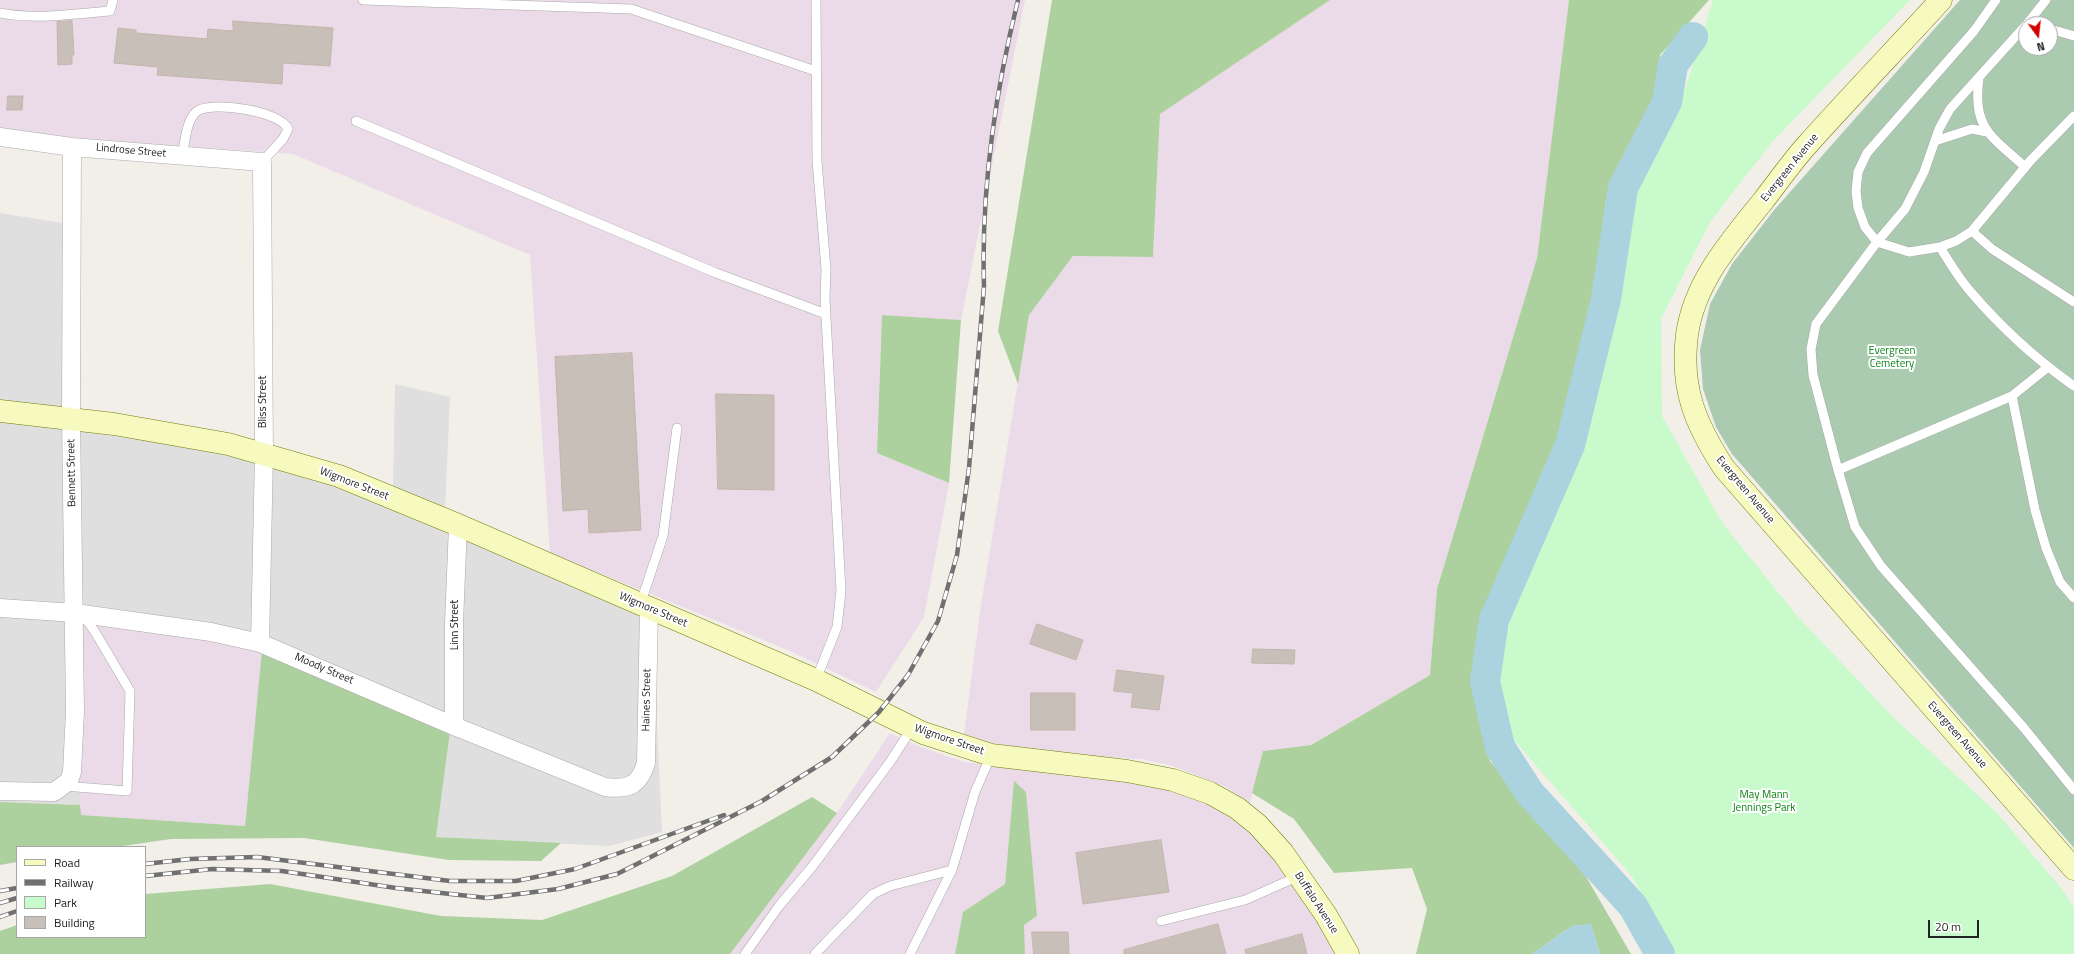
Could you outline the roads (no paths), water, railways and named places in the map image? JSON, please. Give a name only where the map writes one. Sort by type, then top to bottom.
[{"type":"street","name":"Evergreen Avenue","points":[[1941,0],[1805,147],[1723,252],[1705,278],[1694,302],[1687,334],[1685,361],[1687,384],[1693,410],[1704,437],[1724,468],[2074,869]]},
{"type":"street","name":"Lindrose Street","points":[[0,137],[72,146],[262,162]]},
{"type":"street","name":"Bennett Street","points":[[58,789],[69,781],[72,772],[75,712],[75,613],[71,420],[72,146]]},
{"type":"street","name":"Bliss Street","points":[[260,643],[264,454],[262,162]]},
{"type":"street","name":"Wigmore Street","points":[[0,411],[114,424],[228,444],[339,476],[458,525],[816,680],[912,728],[991,755],[1127,771],[1173,780],[1210,793],[1237,808],[1258,825],[1283,853]]},
{"type":"street","name":"Linn Street","points":[[454,726],[454,623],[458,525]]},
{"type":"street","name":"Haines Street","points":[[631,786],[643,774],[646,763],[645,607]]},
{"type":"street","name":"Moody Street","points":[[0,608],[75,613],[211,632],[260,643],[454,726],[605,787],[618,789],[631,786]]},
{"type":"street","points":[[0,791],[58,789]]},
{"type":"street","name":"Buffalo Avenue","points":[[1283,853],[1326,915],[1348,954]]},
{"type":"lane","points":[[0,12],[15,16],[54,16],[110,11],[114,0]]},
{"type":"lane","points":[[362,0],[631,8],[816,70]]},
{"type":"lane","points":[[816,0],[817,161],[826,269],[826,314],[841,590],[837,627],[816,680]]},
{"type":"lane","points":[[1996,0],[1974,31],[1868,154],[1858,172],[1856,191],[1858,208],[1864,226],[1877,242],[1909,252],[1940,247],[1956,241],[1972,231],[2025,167],[2074,116]]},
{"type":"lane","points":[[2035,16],[2046,0]]},
{"type":"lane","points":[[2058,31],[2074,36]]},
{"type":"lane","points":[[2018,36],[1950,109],[1939,129],[1924,172],[1906,209],[1877,242],[1816,324],[1811,349],[1813,375],[1838,470],[1855,527],[1866,547],[1886,572],[2024,728],[2074,790]]},
{"type":"lane","points":[[1979,78],[1977,96],[1980,116],[1987,132],[2025,167]]},
{"type":"lane","points":[[182,156],[192,118],[200,108],[247,109],[264,113],[284,122],[288,129],[284,139],[262,162]]},
{"type":"lane","points":[[356,121],[716,273],[826,314]]},
{"type":"lane","points":[[1935,141],[1972,129],[1987,132]]},
{"type":"lane","points":[[1972,231],[1992,249],[2074,302]]},
{"type":"lane","points":[[1940,247],[1969,290],[2048,367],[2074,386]]},
{"type":"lane","points":[[1838,470],[2012,396],[2048,367]]},
{"type":"lane","points":[[2012,396],[2035,510],[2046,548],[2060,582],[2074,598]]},
{"type":"lane","points":[[645,607],[663,536],[677,428]]},
{"type":"lane","points":[[58,789],[127,791],[130,691],[89,623],[75,613]]},
{"type":"lane","points":[[745,954],[779,906],[812,867],[890,762],[912,728]]},
{"type":"lane","points":[[910,954],[952,870],[975,792],[991,755]]},
{"type":"lane","points":[[815,954],[873,894],[890,886],[952,870]]},
{"type":"lane","points":[[1162,921],[1245,900],[1299,876]]},
{"type":"water","points":[[1591,924],[1600,954],[1532,954],[1572,926]]},
{"type":"waterway","points":[[1660,954],[1633,906],[1529,792],[1500,747],[1485,681],[1494,620],[1570,445],[1606,299],[1623,188],[1667,102],[1673,65],[1693,37]]},
{"type":"railway","points":[[146,876],[212,869],[282,871],[396,888],[487,898],[558,889],[617,874],[762,801],[832,757],[879,712],[908,675],[938,621],[957,555],[969,468],[984,286],[987,178],[996,106],[1018,0]]},
{"type":"railway","points":[[146,864],[190,859],[257,857],[450,881],[516,881],[575,869],[724,815]]},
{"type":"railway","points":[[0,891],[16,888]]},
{"type":"railway","points":[[0,903],[16,898]]},
{"type":"railway","points":[[0,917],[16,911]]},
{"type":"park label","name":"Evergreen Cemetery","points":[[1892,357]]},
{"type":"park label","name":"May Mann Jennings Park","points":[[1764,801]]}]
